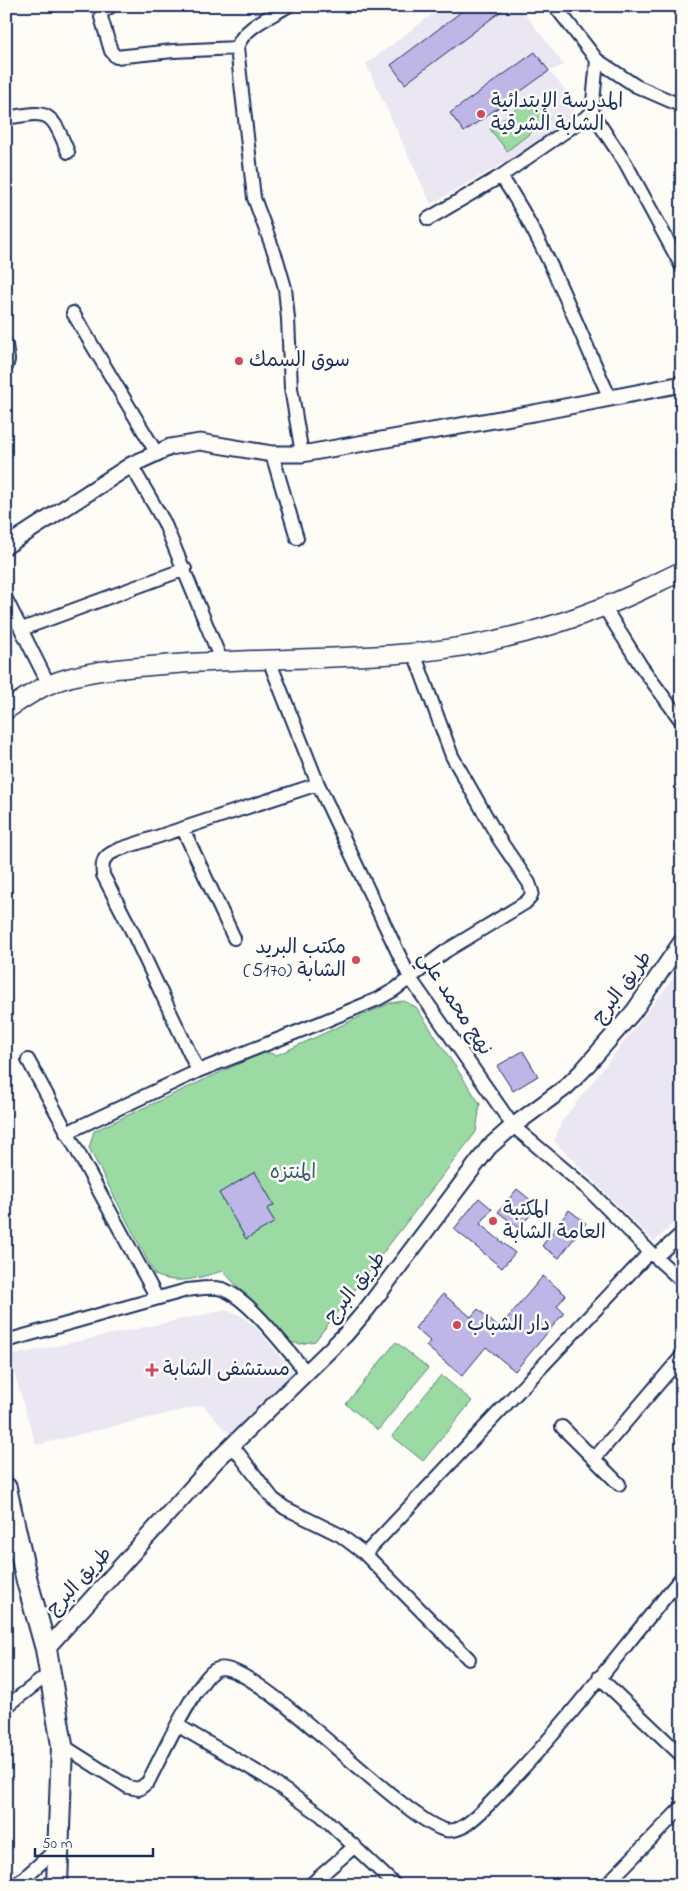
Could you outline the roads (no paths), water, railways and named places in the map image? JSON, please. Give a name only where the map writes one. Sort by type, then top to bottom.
[{"type":"main road","points":[[6,710],[49,685],[90,673],[123,668],[221,660],[269,660],[414,653],[483,643],[517,635],[604,607],[682,570]]},
{"type":"main road","points":[[6,1488],[27,1581],[46,1649],[62,1745],[60,1846],[57,1885]]},
{"type":"street","points":[[111,6],[102,12],[101,17],[111,52],[116,57],[183,50],[237,48]]},
{"type":"street","points":[[288,6],[242,36],[237,48],[254,198],[277,260],[285,288],[291,388],[302,454]]},
{"type":"street","points":[[555,6],[597,60],[636,86],[682,106]]},
{"type":"street","points":[[597,60],[592,113],[626,164],[682,267]]},
{"type":"street","points":[[6,118],[37,113],[49,115],[57,126],[68,152]]},
{"type":"street","points":[[428,219],[501,176],[592,113]]},
{"type":"street","points":[[501,176],[515,196],[561,288],[610,398]]},
{"type":"street","points":[[73,313],[156,452]]},
{"type":"street","points":[[6,345],[8,360],[6,367]]},
{"type":"street","points":[[6,546],[131,465],[170,447],[200,442],[272,454],[302,454],[513,417],[682,384]]},
{"type":"street","points":[[272,454],[297,538]]},
{"type":"street","points":[[131,465],[164,522],[221,660]]},
{"type":"street","points":[[22,629],[185,569]]},
{"type":"street","points":[[6,598],[49,685]]},
{"type":"street","points":[[604,607],[641,666],[682,722]]},
{"type":"street","points":[[66,1132],[198,1070],[350,1011],[394,990],[446,951],[526,903],[530,898],[532,892],[529,883],[499,839],[452,756],[414,653]]},
{"type":"street","name":"نهج محمد علي","points":[[269,660],[318,784],[410,978],[513,1126],[590,1192],[682,1281]]},
{"type":"street","points":[[198,1070],[138,943],[108,886],[103,875],[102,865],[105,858],[111,852],[318,784]]},
{"type":"street","points":[[183,829],[234,938]]},
{"type":"street","name":"طريق البرج","points":[[46,1649],[232,1445],[345,1335],[368,1309],[490,1147],[513,1126],[566,1087],[582,1072],[634,1011],[682,941]]},
{"type":"street","points":[[28,1060],[157,1298]]},
{"type":"street","points":[[365,1554],[653,1254],[682,1233]]},
{"type":"street","points":[[6,1341],[187,1290],[220,1289],[234,1294],[250,1308],[307,1373]]},
{"type":"street","points":[[594,1459],[682,1356]]},
{"type":"street","points":[[562,1427],[619,1484]]},
{"type":"street","points":[[232,1445],[273,1499],[285,1508],[340,1535],[365,1554],[469,1660]]},
{"type":"street","points":[[62,1745],[128,1787],[139,1789],[148,1782],[202,1683],[210,1674],[220,1668],[229,1669],[283,1703],[391,1794],[424,1818],[439,1827],[451,1830],[460,1828],[469,1822],[497,1795],[548,1739],[682,1578]]},
{"type":"street","points":[[6,1707],[50,1673]]},
{"type":"street","points":[[599,1677],[682,1756]]},
{"type":"street","points":[[177,1726],[264,1776],[322,1814],[395,1885]]},
{"type":"street","points":[[612,1880],[682,1807]]},
{"type":"street","points":[[16,1885],[60,1846]]},
{"type":"street","points":[[310,1885],[356,1846]]},
{"type":"place","name":"المدرسة الإبتدائية الشابة الشرقية","points":[[481,114]]},
{"type":"place","name":"سوق السمك","points":[[239,361]]},
{"type":"place","name":"مكتب البريد الشابة (5170)","points":[[356,960]]},
{"type":"place","name":"المكتبة العامة الشابة","points":[[493,1221]]},
{"type":"place","name":"دار الشباب","points":[[457,1325]]},
{"type":"place","name":"مستشفى الشابة","points":[[152,1370]]},
{"type":"park label","name":"المنتزه","points":[[293,1173]]}]
